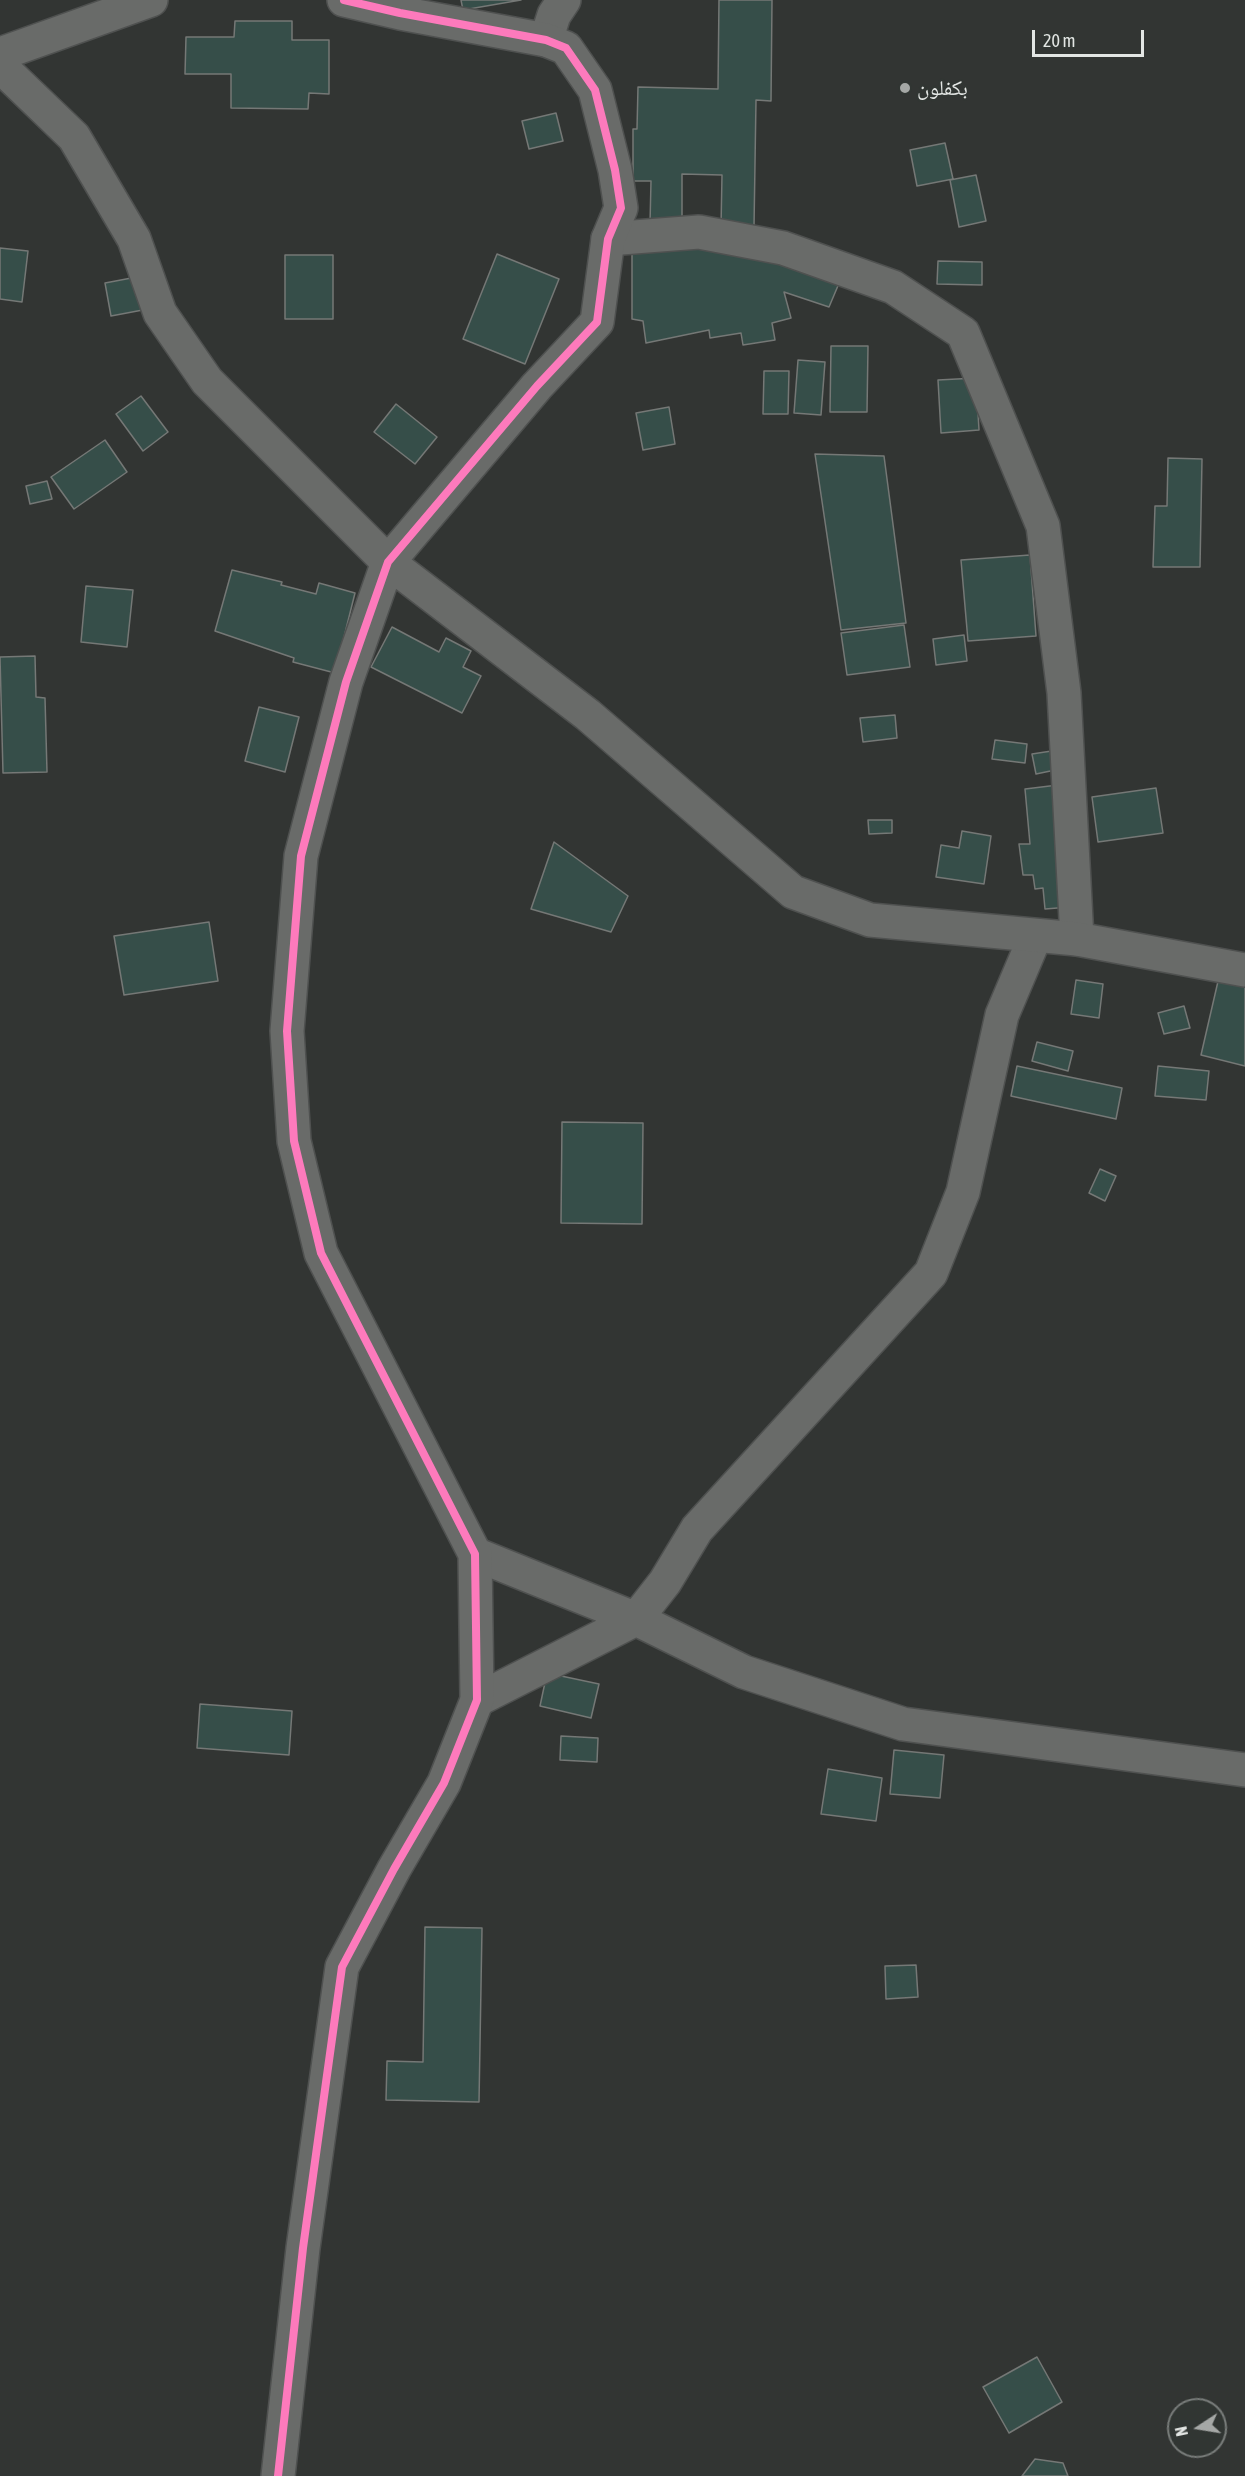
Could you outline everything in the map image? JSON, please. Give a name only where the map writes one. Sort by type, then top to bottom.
[{"type":"street","points":[[0,54],[151,0]]},
{"type":"street","points":[[278,2476],[303,2248],[342,1967],[393,1869],[444,1783],[477,1700],[475,1554],[321,1253],[294,1141],[287,1031],[301,856],[346,682],[388,562],[537,386],[597,322],[608,238],[621,208],[615,170],[595,90],[566,48],[546,40],[400,14],[344,0]]},
{"type":"street","points":[[546,40],[554,15],[564,0]]},
{"type":"street","points":[[0,66],[74,136],[134,239],[160,313],[207,381],[388,562],[588,715],[793,892],[870,920],[1035,937],[1077,939],[1245,970]]},
{"type":"street","points":[[608,238],[699,232],[783,248],[893,287],[963,333],[1043,526],[1064,693],[1077,939]]},
{"type":"street","points":[[477,1700],[636,1618],[665,1582],[697,1529],[931,1273],[963,1192],[1002,1014],[1035,937]]},
{"type":"street","points":[[475,1554],[636,1618],[744,1672],[903,1724],[1245,1770]]},
{"type":"building","points":[[461,0],[521,0],[463,10]]},
{"type":"building","points":[[719,0],[772,0],[771,101],[756,100],[754,227],[721,227],[722,175],[682,174],[682,225],[650,224],[651,181],[633,181],[633,129],[637,129],[638,87],[718,89]]},
{"type":"building","points":[[235,21],[292,21],[292,40],[329,40],[329,94],[309,93],[308,109],[231,108],[231,74],[185,74],[186,37],[234,37]]},
{"type":"building","points":[[556,113],[563,141],[529,149],[522,121]]},
{"type":"building","points":[[945,143],[953,179],[917,186],[910,150]]},
{"type":"building","points":[[976,175],[986,221],[959,227],[950,180]]},
{"type":"building","points":[[716,246],[840,281],[829,307],[784,292],[791,318],[772,323],[775,340],[743,345],[741,333],[710,338],[709,330],[646,343],[643,321],[632,319],[632,249]]},
{"type":"building","points":[[0,248],[28,251],[22,302],[0,299]]},
{"type":"building","points":[[497,254],[559,279],[525,364],[463,339]]},
{"type":"building","points":[[285,255],[333,255],[333,319],[285,319]]},
{"type":"building","points":[[938,261],[982,262],[982,285],[937,284]]},
{"type":"building","points":[[142,276],[148,309],[111,316],[105,283]]},
{"type":"building","points":[[831,346],[868,346],[867,412],[830,412]]},
{"type":"building","points":[[798,360],[825,362],[821,415],[794,413]]},
{"type":"building","points":[[764,371],[789,371],[788,414],[763,414]]},
{"type":"building","points":[[976,378],[979,430],[941,433],[938,380]]},
{"type":"building","points":[[141,396],[168,432],[143,451],[116,414]]},
{"type":"building","points":[[396,404],[437,437],[415,464],[374,432]]},
{"type":"building","points":[[669,407],[675,444],[643,450],[636,413]]},
{"type":"building","points":[[105,440],[127,472],[74,509],[51,477]]},
{"type":"building","points":[[815,454],[884,456],[906,623],[841,630]]},
{"type":"building","points":[[1168,458],[1202,459],[1200,567],[1153,567],[1155,506],[1167,506]]},
{"type":"building","points":[[47,481],[52,499],[30,504],[26,486]]},
{"type":"building","points":[[1030,555],[1036,636],[968,641],[961,560]]},
{"type":"building","points":[[232,570],[282,582],[281,585],[316,594],[319,583],[355,593],[335,673],[293,662],[294,658],[215,631]]},
{"type":"building","points":[[86,586],[133,590],[127,647],[81,642]]},
{"type":"building","points":[[904,625],[910,667],[847,675],[841,633]]},
{"type":"building","points":[[392,627],[439,652],[446,638],[471,651],[463,667],[481,676],[462,713],[371,667]]},
{"type":"building","points":[[964,635],[967,661],[936,665],[933,639]]},
{"type":"building","points":[[35,656],[36,697],[45,698],[47,772],[3,773],[0,657]]},
{"type":"building","points":[[259,707],[299,717],[285,772],[245,761]]},
{"type":"building","points":[[895,715],[897,738],[863,742],[860,718]]},
{"type":"building","points":[[995,740],[1027,744],[1025,763],[992,759]]},
{"type":"building","points":[[1058,750],[1060,769],[1036,774],[1032,754]]},
{"type":"building","points":[[1058,785],[1070,907],[1045,909],[1043,888],[1035,889],[1033,875],[1023,875],[1019,844],[1030,844],[1025,789]]},
{"type":"building","points":[[1156,788],[1163,833],[1098,842],[1092,797]]},
{"type":"building","points":[[868,820],[892,820],[892,833],[869,834]]},
{"type":"building","points":[[962,831],[991,836],[984,884],[936,877],[941,845],[959,848]]},
{"type":"building","points":[[554,842],[628,896],[611,932],[531,909]]},
{"type":"building","points":[[209,922],[218,981],[124,995],[114,936]]},
{"type":"building","points":[[1219,977],[1245,983],[1245,1066],[1201,1055]]},
{"type":"building","points":[[1076,980],[1103,984],[1099,1018],[1071,1014]]},
{"type":"building","points":[[1184,1006],[1190,1028],[1164,1034],[1158,1013]]},
{"type":"building","points":[[1037,1042],[1073,1051],[1068,1071],[1032,1061]]},
{"type":"building","points":[[1017,1066],[1122,1088],[1116,1119],[1011,1096]]},
{"type":"building","points":[[1158,1066],[1209,1071],[1206,1100],[1155,1096]]},
{"type":"building","points":[[562,1122],[643,1123],[642,1224],[561,1223]]},
{"type":"building","points":[[1100,1169],[1116,1176],[1105,1201],[1089,1193]]},
{"type":"building","points":[[547,1673],[599,1684],[591,1718],[540,1706]]},
{"type":"building","points":[[200,1704],[292,1711],[289,1755],[197,1748]]},
{"type":"building","points":[[561,1736],[598,1738],[597,1762],[560,1760]]},
{"type":"building","points":[[894,1750],[944,1755],[940,1798],[890,1794]]},
{"type":"building","points":[[828,1769],[882,1778],[876,1821],[821,1814]]},
{"type":"building","points":[[425,1927],[482,1928],[479,2102],[386,2100],[387,2061],[423,2062]]},
{"type":"building","points":[[916,1965],[918,1997],[886,1999],[885,1966]]},
{"type":"building","points":[[1037,2357],[1062,2402],[1009,2433],[983,2387]]},
{"type":"building","points":[[1035,2459],[1063,2463],[1068,2476],[1022,2476]]},
{"type":"cycle path","points":[[278,2476],[303,2248],[342,1967],[394,1869],[444,1783],[477,1700],[475,1554],[321,1253],[294,1141],[287,1031],[301,856],[346,682],[388,562],[537,386],[597,322],[608,239],[621,208],[615,170],[595,90],[566,48],[546,40],[400,13],[344,0]]},
{"type":"place","name":"بكفلون","points":[[905,88]]}]
